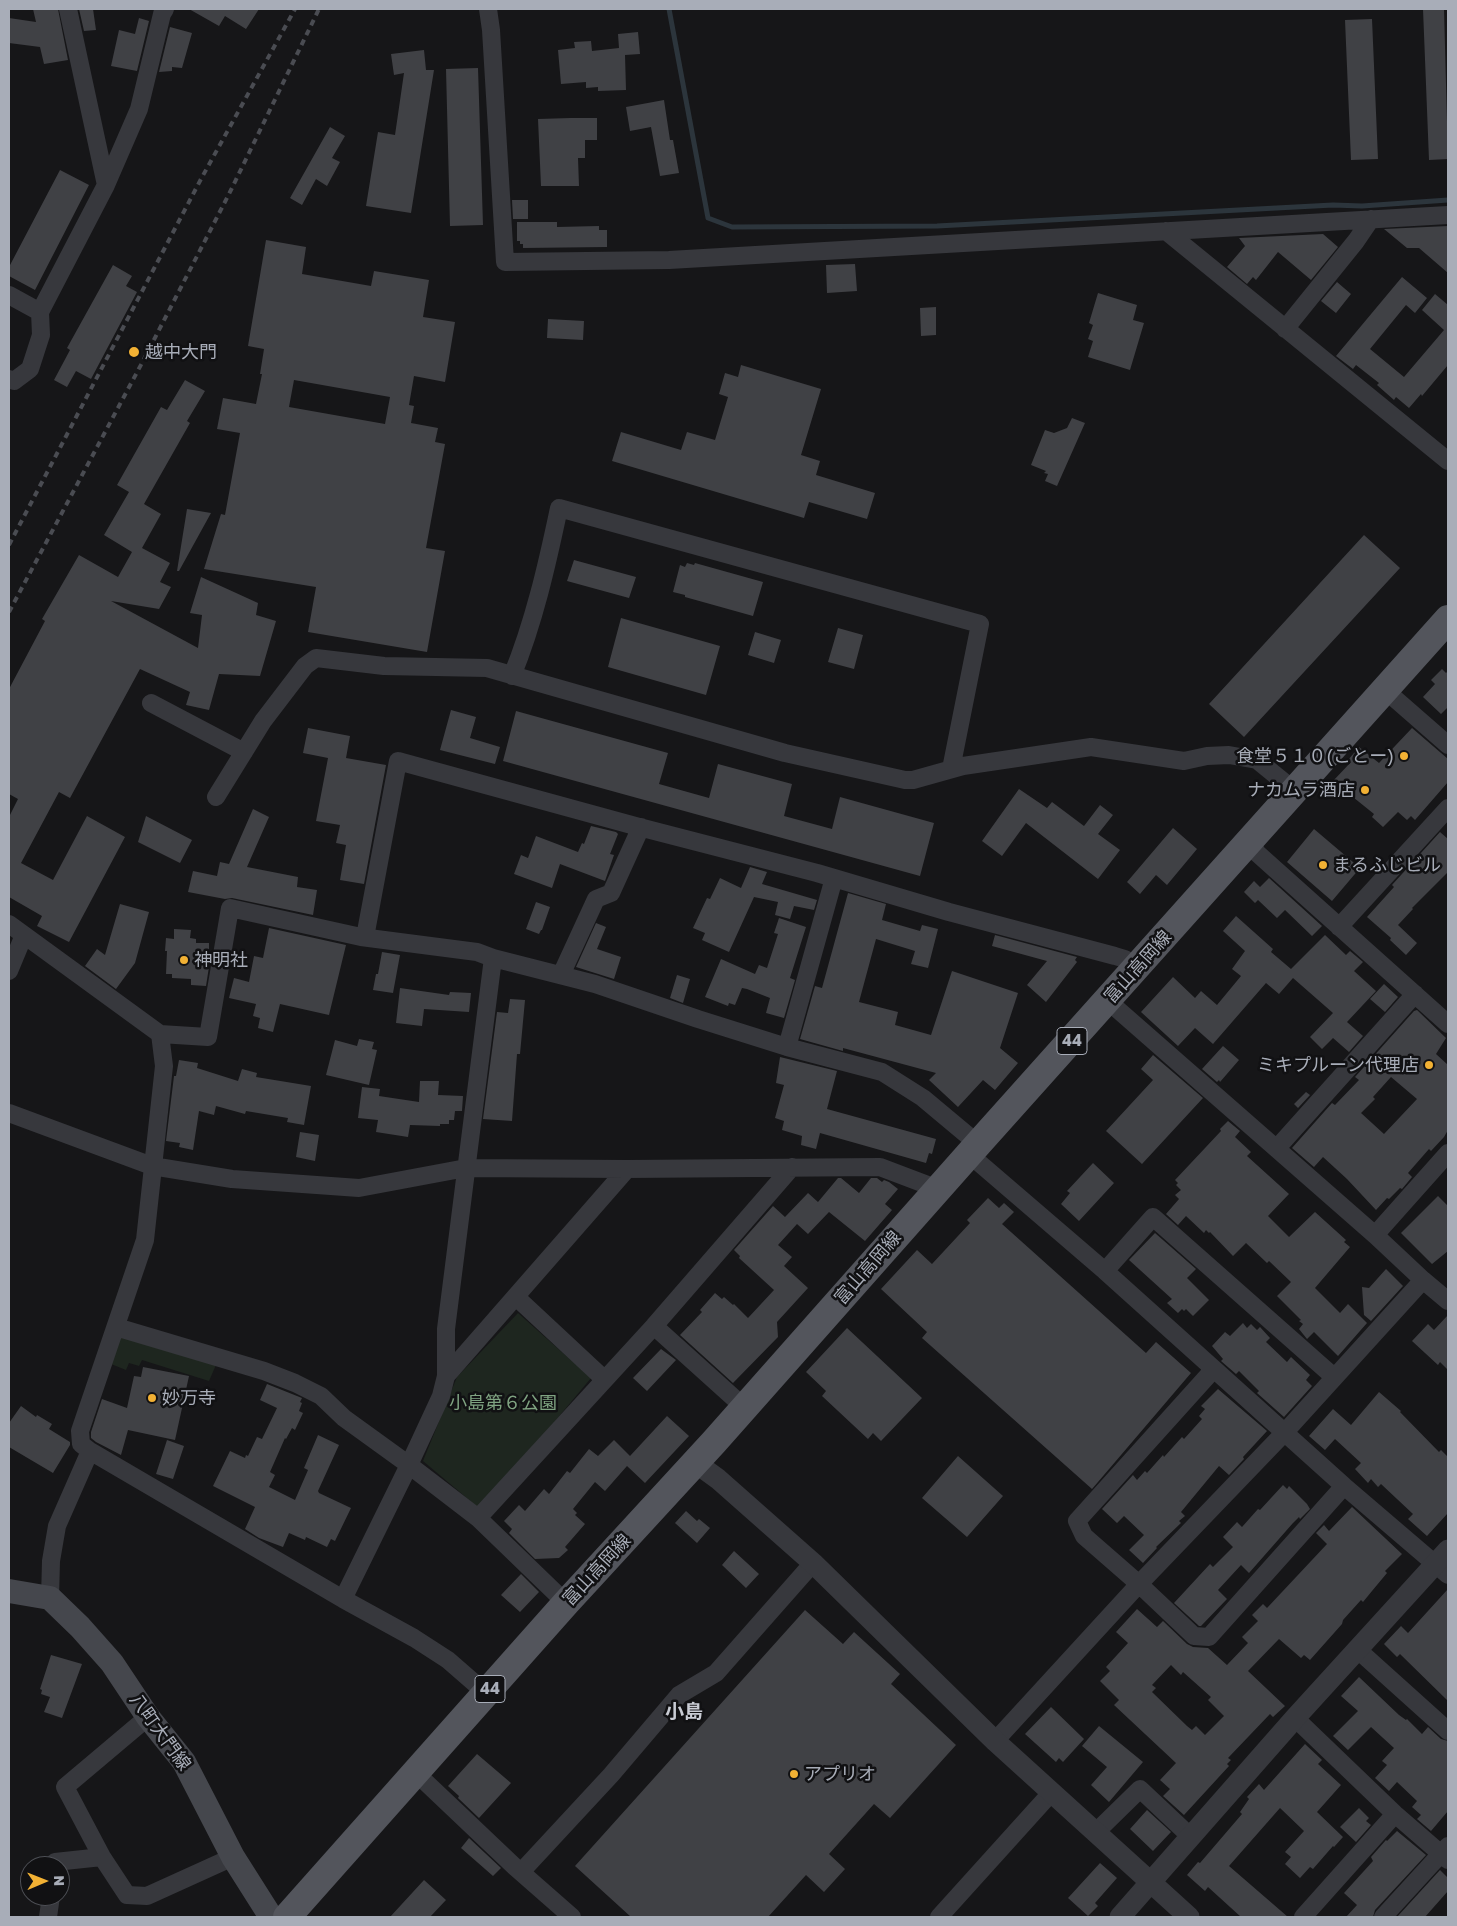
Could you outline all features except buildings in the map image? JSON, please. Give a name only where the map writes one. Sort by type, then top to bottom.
[{"type":"main road","name":"富山高岡線","points":[[287,1917],[566,1603],[696,1463],[938,1189],[1448,619]]},
{"type":"main road","points":[[9,1591],[50,1598]]},
{"type":"main road","name":"八町大門線","points":[[50,1598],[80,1627],[112,1663],[148,1716],[184,1762],[234,1858],[271,1917]]},
{"type":"street","points":[[68,9],[106,185]]},
{"type":"street","points":[[9,379],[14,381],[30,368],[41,335],[40,312],[106,185],[139,109],[162,14],[165,9]]},
{"type":"street","points":[[488,9],[491,30],[505,262],[668,260],[1448,215]]},
{"type":"street","points":[[1285,329],[1356,241],[1371,219]]},
{"type":"street","points":[[1166,231],[1448,461]]},
{"type":"street","points":[[9,295],[40,312]]},
{"type":"street","points":[[512,676],[527,636],[547,563],[559,508],[980,624],[951,769]]},
{"type":"street","points":[[216,797],[263,721],[305,666],[316,658],[384,666],[487,668],[785,753],[905,780],[963,766],[1090,747],[1184,762],[1208,756],[1229,755],[1257,760],[1295,791]]},
{"type":"street","points":[[1385,690],[1448,746]]},
{"type":"street","points":[[151,703],[244,752]]},
{"type":"street","points":[[365,937],[398,761],[834,878],[949,912],[1115,956],[1125,959],[1135,970]]},
{"type":"street","points":[[1339,927],[1448,808]]},
{"type":"street","points":[[561,975],[596,898],[611,893],[640,827]]},
{"type":"street","points":[[1251,841],[1258,853],[1448,1024]]},
{"type":"street","points":[[787,1046],[834,878]]},
{"type":"street","points":[[9,924],[160,1034],[208,1037],[230,908],[365,937],[477,952],[493,958],[595,984],[692,1017],[882,1072],[923,1098],[974,1149],[1105,1271],[1344,1486],[1425,1556],[1444,1563],[1358,1650],[1295,1718],[1120,1917]]},
{"type":"street","points":[[9,971],[24,935]]},
{"type":"street","points":[[343,1599],[441,1396],[446,1376],[446,1329],[493,958]]},
{"type":"street","points":[[1277,1148],[1415,994]]},
{"type":"street","points":[[1108,1001],[1277,1148],[1376,1236],[1422,1280],[1448,1301]]},
{"type":"street","points":[[160,1034],[164,1066],[145,1240],[80,1431],[81,1444],[343,1599],[421,1642],[448,1660],[486,1694]]},
{"type":"street","points":[[9,1114],[152,1166],[232,1179],[359,1188],[466,1168],[880,1167],[938,1189]]},
{"type":"street","points":[[1376,1236],[1448,1153]]},
{"type":"street","points":[[478,1518],[654,1326],[792,1167]]},
{"type":"street","points":[[446,1376],[627,1169]]},
{"type":"street","points":[[1105,1271],[1153,1218],[1334,1377]]},
{"type":"street","points":[[995,1741],[1139,1584],[1285,1432],[1422,1280]]},
{"type":"street","points":[[516,1296],[604,1379]]},
{"type":"street","points":[[654,1326],[745,1408]]},
{"type":"street","points":[[116,1327],[264,1371],[295,1382],[321,1396],[344,1418],[478,1518],[566,1603]]},
{"type":"street","points":[[1213,1370],[1077,1521],[1084,1536],[1194,1636],[1209,1638],[1344,1486]]},
{"type":"street","points":[[50,1598],[51,1561],[56,1526],[90,1451]]},
{"type":"street","points":[[696,1463],[718,1479],[813,1563],[995,1741],[1189,1917]]},
{"type":"street","points":[[518,1870],[611,1774],[679,1695],[716,1673],[813,1563]]},
{"type":"street","points":[[1358,1650],[1448,1731]]},
{"type":"street","points":[[148,1716],[65,1787],[102,1857],[127,1895],[146,1896],[234,1858]]},
{"type":"street","points":[[1295,1718],[1395,1814],[1446,1853],[1383,1917]]},
{"type":"street","points":[[416,1773],[518,1870],[572,1917]]},
{"type":"street","points":[[1095,1833],[1140,1789],[1191,1837]]},
{"type":"street","points":[[940,1917],[1051,1793]]},
{"type":"street","points":[[1303,1917],[1395,1814]]},
{"type":"street","points":[[70,1860],[102,1857]]},
{"type":"green space","name":"小島第６公園","points":[[518,1313],[591,1378],[481,1510],[423,1461],[457,1377]]},
{"type":"green space","points":[[121,1335],[216,1365],[209,1381],[142,1360],[139,1366],[129,1363],[126,1370],[111,1364]]},
{"type":"waterway","points":[[669,9],[708,218],[732,227],[937,226],[1333,205],[1362,206],[1448,200]]},
{"type":"railway","points":[[9,545],[201,179],[295,9]]},
{"type":"railway","points":[[9,612],[143,361],[229,194],[319,9]]},
{"type":"place","name":"越中大門","points":[[134,352]]},
{"type":"place","name":"食堂５１０(ごとー)","points":[[1404,756]]},
{"type":"place","name":"ナカムラ酒店","points":[[1365,790]]},
{"type":"place","name":"まるふじビル","points":[[1323,865]]},
{"type":"place","name":"神明社","points":[[184,960]]},
{"type":"place","name":"ミキプルーン代理店","points":[[1429,1065]]},
{"type":"place","name":"妙万寺","points":[[152,1398]]},
{"type":"place","name":"アプリオ","points":[[794,1774]]},
{"type":"district","name":"小島","points":[[684,1712]]}]
